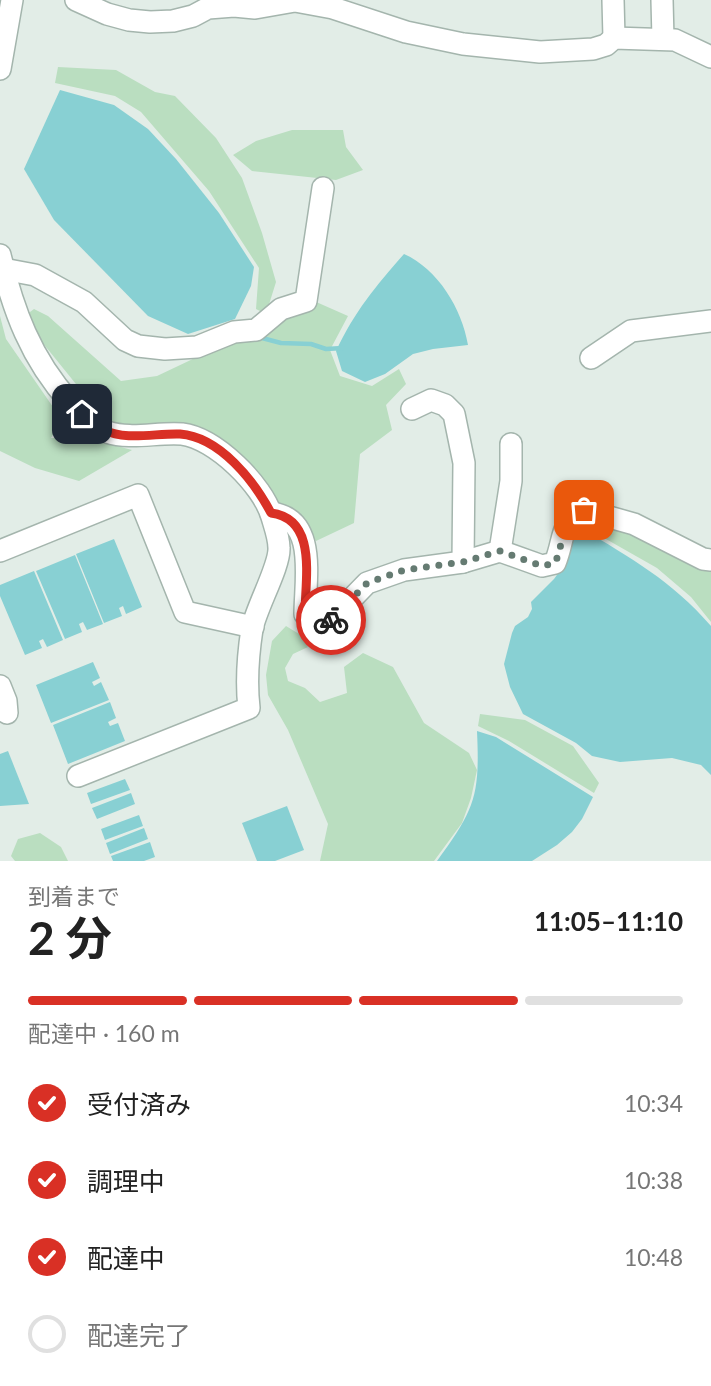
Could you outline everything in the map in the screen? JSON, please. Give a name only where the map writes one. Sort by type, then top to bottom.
[{"type":"street","points":[[0,69],[12,0]]},
{"type":"street","points":[[76,0],[107,14],[149,22],[173,21],[208,8],[255,8],[295,1],[333,8],[406,32],[463,44],[540,52],[593,49],[606,45],[614,38],[663,39],[676,40],[711,57]]},
{"type":"street","points":[[613,0],[614,38]]},
{"type":"street","points":[[662,0],[663,39]]},
{"type":"street","points":[[2,262],[35,275],[84,302],[125,340],[138,346],[164,349],[197,348],[234,332],[256,330],[281,309],[306,301],[323,188]]},
{"type":"street","points":[[2,262],[14,308],[31,349],[53,383],[82,414],[107,431],[130,435],[182,434],[203,439],[225,455],[260,492],[271,513],[279,550],[253,627],[246,686],[249,708],[78,776]]},
{"type":"street","points":[[591,358],[631,331],[711,321]]},
{"type":"street","points":[[412,409],[431,400],[445,405],[454,414],[464,463],[463,562]]},
{"type":"street","points":[[500,551],[511,481],[511,444]]},
{"type":"street","points":[[0,551],[138,495],[185,612],[253,627]]},
{"type":"street","points":[[271,513],[286,515],[299,528],[305,542],[305,614],[315,621],[330,621],[367,583],[404,570],[463,562],[500,551],[542,566],[555,563],[570,517],[584,510],[634,524],[702,559],[711,560]]},
{"type":"street","points":[[0,686],[7,713]]},
{"type":"green space","points":[[58,67],[116,70],[155,92],[175,96],[216,138],[242,178],[276,282],[266,314],[256,309],[259,268],[209,191],[141,112],[115,96],[55,83]]},
{"type":"green space","points":[[292,130],[343,130],[346,147],[363,170],[336,180],[252,171],[233,155],[256,141]]},
{"type":"green space","points":[[314,301],[348,316],[330,350],[340,376],[372,386],[399,369],[406,384],[386,405],[392,430],[360,454],[354,523],[316,541],[295,512],[277,504],[242,457],[125,428],[101,415],[29,326],[26,315],[34,309],[48,316],[121,381],[157,376],[235,339],[251,341],[280,316],[297,315]]},
{"type":"green space","points":[[0,316],[6,339],[62,420],[51,438],[91,439],[132,450],[79,481],[35,468],[0,451]]},
{"type":"green space","points":[[583,518],[634,531],[711,565],[711,622],[691,597],[657,568],[576,522]]},
{"type":"green space","points":[[286,626],[299,634],[308,647],[293,654],[285,668],[288,681],[305,688],[320,702],[347,693],[344,667],[363,653],[393,667],[424,723],[469,753],[477,770],[471,798],[462,823],[434,861],[320,861],[328,824],[288,730],[268,695],[266,675],[272,641]]},
{"type":"green space","points":[[480,714],[525,720],[573,746],[599,783],[594,793],[509,741],[478,726]]},
{"type":"green space","points":[[40,833],[61,847],[68,861],[15,861],[11,856],[18,839]]},
{"type":"water","points":[[60,90],[114,105],[148,129],[219,213],[254,267],[251,286],[235,319],[188,334],[148,316],[54,220],[24,169]]},
{"type":"water","points":[[404,254],[427,269],[447,292],[460,318],[468,345],[413,354],[385,374],[365,382],[342,371],[336,351],[366,300]]},
{"type":"water","points":[[581,528],[666,583],[711,626],[711,775],[701,765],[672,758],[620,762],[592,756],[576,743],[523,714],[510,687],[504,664],[512,633],[515,626],[528,617],[532,609],[531,602],[554,579],[567,561],[572,531]]},
{"type":"water","points":[[114,539],[142,607],[126,614],[123,606],[119,608],[122,616],[104,623],[76,554]]},
{"type":"water","points":[[75,555],[103,624],[87,630],[83,622],[79,624],[82,632],[65,639],[36,571]]},
{"type":"water","points":[[34,571],[63,640],[47,647],[43,639],[39,641],[42,648],[25,655],[0,596],[0,585]]},
{"type":"water","points":[[93,662],[100,678],[92,682],[94,686],[101,682],[109,700],[51,723],[36,685]]},
{"type":"water","points":[[110,702],[116,718],[108,722],[110,726],[118,723],[125,741],[68,764],[53,725]]},
{"type":"water","points":[[477,731],[496,737],[593,797],[572,832],[532,861],[437,861],[460,828],[472,801],[476,787]]},
{"type":"water","points":[[8,751],[29,804],[0,806],[0,754]]},
{"type":"water","points":[[125,779],[130,790],[91,804],[87,793]]},
{"type":"water","points":[[131,793],[135,804],[97,819],[92,808]]},
{"type":"water","points":[[287,806],[304,850],[275,861],[257,861],[242,823]]},
{"type":"water","points":[[139,815],[143,826],[105,840],[101,829]]},
{"type":"water","points":[[144,828],[148,839],[110,854],[106,843]]},
{"type":"water","points":[[150,842],[155,857],[144,861],[113,861],[111,856]]},
{"type":"waterway","points":[[262,338],[281,343],[311,344],[326,349],[343,348]]},
{"type":"way so far","points":[[331,620],[367,583],[404,570],[463,562],[500,551],[542,566],[555,563],[570,517],[584,510]]},
{"type":"route","points":[[82,414],[107,431],[130,435],[182,434],[203,439],[225,455],[260,492],[271,513],[286,515],[299,528],[305,542],[305,614],[315,621],[331,620]]}]
